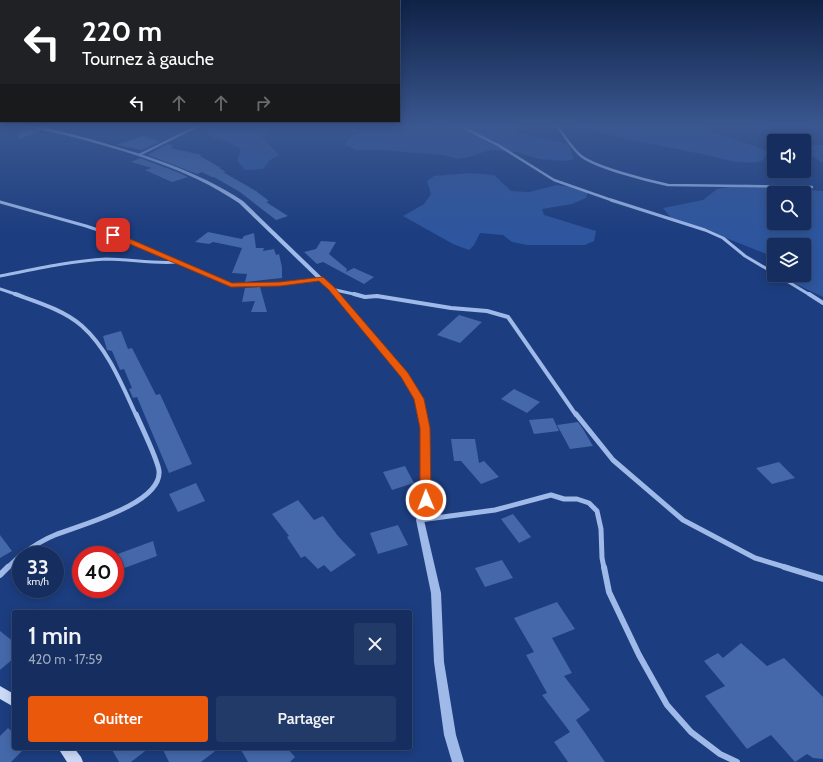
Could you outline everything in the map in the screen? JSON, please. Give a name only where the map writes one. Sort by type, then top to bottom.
[{"type":"main road","points":[[0,692],[12,700]]},
{"type":"main road","points":[[67,750],[76,762]]},
{"type":"street","points":[[160,162],[209,182],[229,193],[241,202],[331,289],[404,375],[419,399],[425,428],[426,500],[420,520],[436,593],[439,662],[450,735],[458,762]]},
{"type":"street","points":[[524,162],[565,185],[648,213],[705,230],[723,238],[745,256],[767,269]]},
{"type":"street","points":[[591,162],[648,181],[668,185],[812,187]]},
{"type":"street","points":[[0,202],[101,231],[180,262],[231,285],[280,284],[320,279]]},
{"type":"street","points":[[0,276],[68,263],[96,260],[120,259],[162,264],[180,262]]},
{"type":"street","points":[[788,282],[823,303]]},
{"type":"street","points":[[0,289],[58,313],[80,325],[89,332],[99,345],[118,378],[159,469],[158,480],[149,493],[131,505],[102,519],[72,528],[34,546]]},
{"type":"street","points":[[331,289],[365,297],[377,296],[451,308],[487,311],[508,317],[576,415],[613,460],[683,520],[755,558],[823,579]]},
{"type":"street","points":[[420,520],[495,510],[550,495],[564,499],[577,499],[589,503],[597,511],[601,529],[602,558],[609,592],[639,655],[668,705],[691,732],[720,754],[737,762]]},
{"type":"street","points":[[0,575],[12,564]]},
{"type":"shaded area","points":[[238,162],[269,162],[263,169],[245,170]]},
{"type":"shaded area","points":[[736,162],[758,162],[754,162]]},
{"type":"shaded area","points":[[470,173],[494,175],[511,191],[529,192],[557,185],[579,188],[588,191],[586,198],[572,204],[542,209],[544,215],[596,231],[594,241],[585,245],[527,245],[512,242],[503,235],[480,233],[474,245],[469,250],[453,244],[403,216],[424,204],[431,194],[427,181],[434,176]]},
{"type":"shaded area","points":[[746,184],[767,187],[767,230],[811,230],[811,190],[823,191],[823,297],[792,282],[811,282],[811,238],[767,238],[767,254],[703,229],[672,219],[663,208],[703,200],[717,189]]},
{"type":"building","points":[[131,162],[149,162],[188,177],[172,182],[145,170],[152,168]]},
{"type":"building","points":[[165,162],[210,162],[226,172],[223,172],[256,191],[269,201],[266,202],[288,216],[276,220],[240,192],[214,177],[202,172],[197,174]]},
{"type":"building","points":[[208,232],[242,239],[244,236],[254,233],[256,248],[264,248],[263,251],[274,249],[276,255],[279,254],[282,267],[282,278],[245,282],[247,274],[232,273],[242,248],[213,242],[209,244],[195,242]]},
{"type":"building","points":[[321,241],[336,242],[329,254],[347,269],[346,272],[354,268],[374,277],[364,284],[323,262],[317,264],[304,252],[316,249]]},
{"type":"building","points":[[260,287],[267,312],[251,312],[255,301],[242,302],[245,288]]},
{"type":"building","points":[[459,315],[482,322],[460,343],[437,335]]},
{"type":"building","points":[[121,331],[128,349],[132,348],[156,395],[160,394],[192,464],[169,473],[137,397],[133,398],[129,389],[132,388],[124,369],[120,370],[112,351],[107,350],[103,336]]},
{"type":"building","points":[[514,389],[540,402],[527,413],[501,399]]},
{"type":"building","points":[[553,418],[559,431],[534,434],[529,420]]},
{"type":"building","points":[[578,422],[593,446],[570,449],[557,425]]},
{"type":"building","points":[[451,439],[475,439],[479,463],[484,461],[499,477],[481,484],[461,461],[454,461]]},
{"type":"building","points":[[779,462],[795,478],[772,484],[756,468]]},
{"type":"building","points":[[405,466],[414,483],[392,490],[383,472]]},
{"type":"building","points":[[196,483],[205,501],[178,512],[169,494]]},
{"type":"building","points":[[298,500],[314,520],[323,516],[338,536],[356,555],[331,572],[324,565],[318,569],[305,556],[301,558],[287,537],[289,536],[272,514]]},
{"type":"building","points":[[513,514],[531,537],[519,543],[501,519]]},
{"type":"building","points":[[398,525],[408,545],[378,554],[370,533]]},
{"type":"building","points":[[0,535],[12,551],[0,558]]},
{"type":"building","points":[[153,541],[157,556],[124,568],[124,552]]},
{"type":"building","points":[[502,560],[513,578],[485,587],[475,568]]},
{"type":"building","points":[[557,602],[575,629],[552,638],[572,673],[564,676],[590,710],[576,720],[605,762],[568,762],[554,742],[570,732],[542,695],[547,693],[526,655],[534,652],[514,618]]},
{"type":"building","points":[[0,631],[12,640],[12,660],[0,670]]},
{"type":"building","points":[[741,643],[767,666],[784,658],[823,697],[823,759],[813,758],[807,754],[795,762],[771,735],[747,749],[705,696],[725,686],[704,661],[718,653],[723,658]]},
{"type":"building","points":[[8,728],[12,731],[12,750],[23,750],[11,762],[0,762],[0,736]]},
{"type":"building","points":[[112,750],[146,750],[131,762],[119,762]]},
{"type":"building","points":[[163,750],[216,750],[201,762],[169,762]]},
{"type":"building","points":[[241,750],[289,750],[295,757],[290,762],[248,762]]},
{"type":"route","points":[[113,235],[164,257],[180,262],[219,281],[231,285],[280,284],[320,279],[331,289],[404,375],[419,399],[425,428],[426,500]]}]
